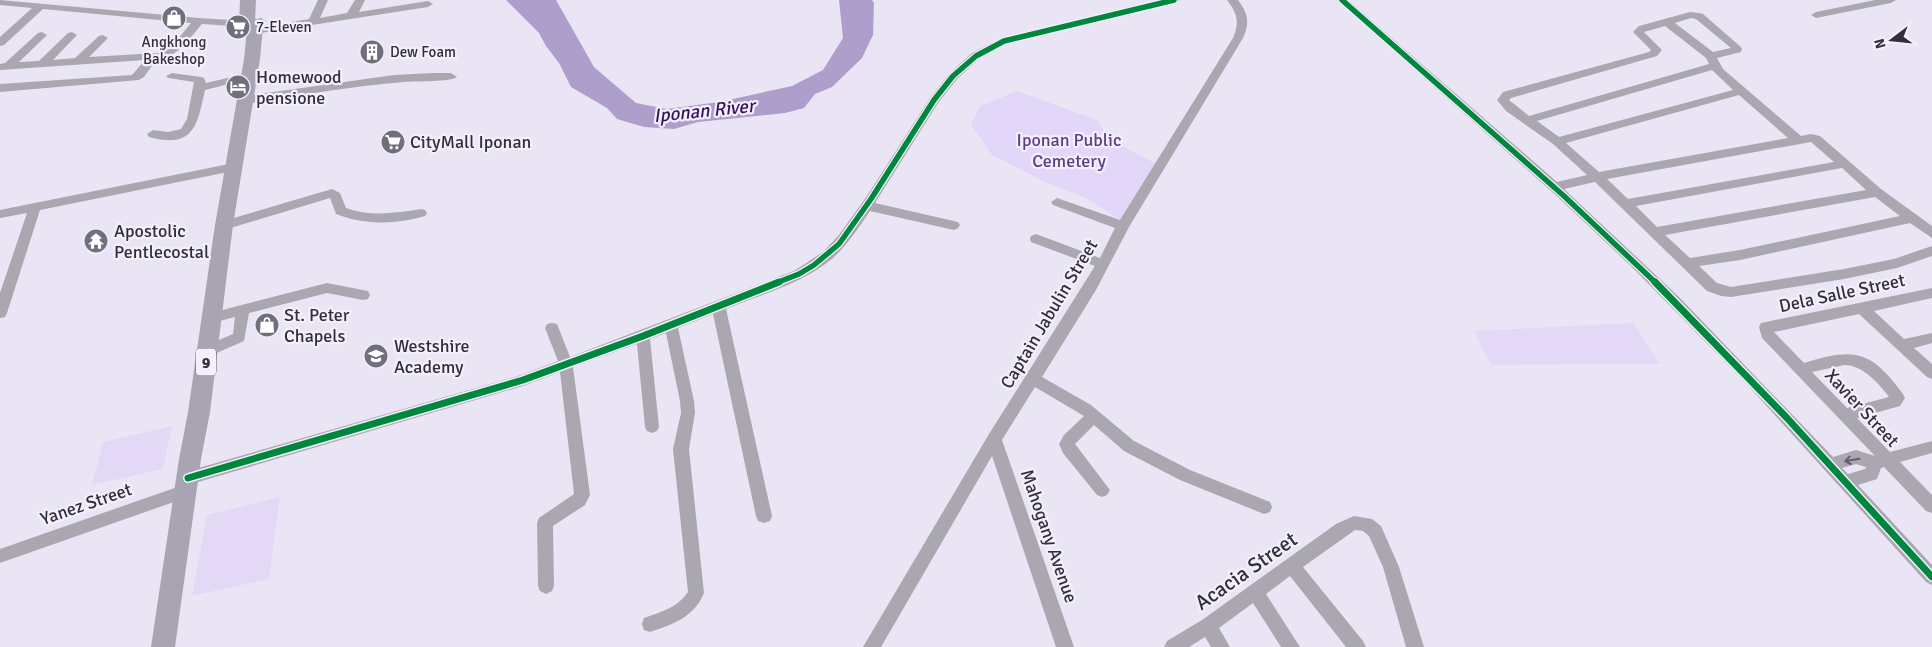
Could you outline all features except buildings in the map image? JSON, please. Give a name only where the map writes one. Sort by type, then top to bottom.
[{"type":"highway","name":"9","points":[[248,0],[254,26]]},
{"type":"highway","name":"9","points":[[163,647],[224,225],[249,76],[254,26],[262,0]]},
{"type":"street","points":[[313,22],[323,0]]},
{"type":"street","points":[[351,16],[360,0]]},
{"type":"street","name":"Yanez Street","points":[[0,556],[187,485],[566,365],[785,280],[821,261],[836,247],[868,206],[952,76],[991,46],[1018,37],[1174,0]]},
{"type":"street","name":"Captain Jabulin Street","points":[[872,647],[994,438],[1103,264],[1123,226],[1241,31],[1243,17],[1240,9],[1232,0]]},
{"type":"street","points":[[1342,0],[1636,262],[1723,351],[1932,577]]},
{"type":"street","points":[[1816,15],[1891,0]]},
{"type":"street","points":[[2,4],[254,26],[313,22],[428,4]]},
{"type":"street","points":[[0,43],[40,6]]},
{"type":"street","points":[[1528,120],[1712,61],[1737,48],[1699,16],[1690,15],[1639,30],[1640,35],[1657,50],[1653,54],[1504,98],[1503,100],[1510,108],[1557,141],[1712,286],[1721,291],[1731,292],[1844,274],[1897,263],[1932,251]]},
{"type":"street","points":[[4,67],[152,58],[166,54],[177,47],[199,21]]},
{"type":"street","points":[[1667,22],[1798,140]]},
{"type":"street","points":[[4,67],[42,35]]},
{"type":"street","points":[[41,65],[72,36]]},
{"type":"street","points":[[78,62],[103,38]]},
{"type":"street","points":[[0,88],[134,78],[140,75],[152,58]]},
{"type":"street","points":[[153,134],[170,136],[184,134],[189,130],[194,121],[200,80],[172,76]]},
{"type":"street","points":[[200,88],[249,76]]},
{"type":"street","points":[[245,100],[394,79],[433,76],[450,77]]},
{"type":"street","points":[[1557,141],[1742,91]]},
{"type":"street","points":[[1555,188],[1597,177],[1807,138],[1816,139],[1877,192],[1932,233]]},
{"type":"street","points":[[1626,204],[1844,164]]},
{"type":"street","points":[[0,214],[234,167]]},
{"type":"street","points":[[1655,232],[1877,192]]},
{"type":"street","points":[[224,225],[332,193],[336,196],[340,211],[346,214],[385,217],[421,213]]},
{"type":"street","points":[[1057,202],[1123,226]]},
{"type":"street","points":[[868,206],[954,225]]},
{"type":"street","points":[[0,313],[35,207]]},
{"type":"street","points":[[1689,263],[1740,255],[1912,218]]},
{"type":"street","points":[[1036,239],[1103,264]]},
{"type":"street","points":[[212,318],[327,288],[363,295]]},
{"type":"street","name":"Dela Salle Street","points":[[1767,334],[1766,327],[1863,309],[1932,293]]},
{"type":"street","points":[[718,305],[764,516]]},
{"type":"street","points":[[1863,309],[1932,373]]},
{"type":"street","points":[[207,351],[239,337],[243,310]]},
{"type":"street","points":[[650,624],[672,617],[693,602],[696,593],[682,466],[682,435],[688,413],[688,401],[671,325]]},
{"type":"street","points":[[546,586],[545,523],[579,500],[582,495],[566,365],[552,328]]},
{"type":"street","name":"Xavier Street","points":[[1767,334],[1800,370],[1846,414],[1880,461],[1931,505]]},
{"type":"street","points":[[643,336],[652,427]]},
{"type":"street","points":[[1901,345],[1932,338]]},
{"type":"street","points":[[1800,370],[1848,358],[1856,359],[1886,383],[1898,398],[1895,402],[1846,414]]},
{"type":"street","points":[[1033,378],[1086,409],[1129,446],[1185,475],[1264,507]]},
{"type":"street","points":[[1094,416],[1067,444],[1068,448],[1102,490]]},
{"type":"street","name":"Mahogany Avenue","points":[[994,438],[1065,647]]},
{"type":"street","points":[[1829,465],[1856,457],[1880,461],[1932,447]]},
{"type":"street","points":[[1844,482],[1872,474],[1880,461]]},
{"type":"street","name":"Acacia Street","points":[[1173,647],[1208,626],[1342,529],[1354,523],[1366,524],[1375,531],[1390,567],[1416,647]]},
{"type":"street","points":[[1292,566],[1357,647]]},
{"type":"street","points":[[1255,592],[1291,647]]},
{"type":"street","points":[[1208,626],[1221,647]]},
{"type":"shaded area","points":[[1633,323],[1660,364],[1491,365],[1474,331]]},
{"type":"shaded area","points":[[172,426],[163,469],[92,485],[103,442]]},
{"type":"shaded area","points":[[280,497],[269,579],[192,596],[207,515]]},
{"type":"green space","name":"Iponan Public Cemetery","points":[[1017,91],[1097,120],[1109,139],[1164,168],[1129,225],[1086,198],[1049,184],[992,155],[971,125],[980,106]]},
{"type":"water","name":"Iponan River","points":[[506,0],[556,0],[594,67],[636,103],[667,109],[719,102],[792,86],[823,70],[843,38],[839,0],[872,0],[874,3],[873,35],[862,58],[832,87],[815,94],[804,108],[785,113],[698,122],[674,129],[644,127],[617,119],[607,108],[571,87],[559,63],[539,33]]},
{"type":"cycle path","points":[[188,478],[523,380],[643,336],[799,274],[828,255],[844,238],[934,100],[953,76],[976,56],[1004,41],[1174,0]]},
{"type":"cycle path","points":[[1342,0],[1564,196],[1636,263],[1750,378],[1932,577]]},
{"type":"place","name":"Angkhong Bakeshop","points":[[174,18]]},
{"type":"place","name":"7-Eleven","points":[[238,27]]},
{"type":"place","name":"Dew Foam","points":[[372,52]]},
{"type":"place","name":"Homewood pensione","points":[[238,87]]},
{"type":"place","name":"CityMall Iponan","points":[[393,142]]},
{"type":"place","name":"Apostolic Pentlecostal","points":[[96,241]]},
{"type":"place","name":"St. Peter Chapels","points":[[267,325]]},
{"type":"place","name":"Westshire Academy","points":[[376,356]]}]
